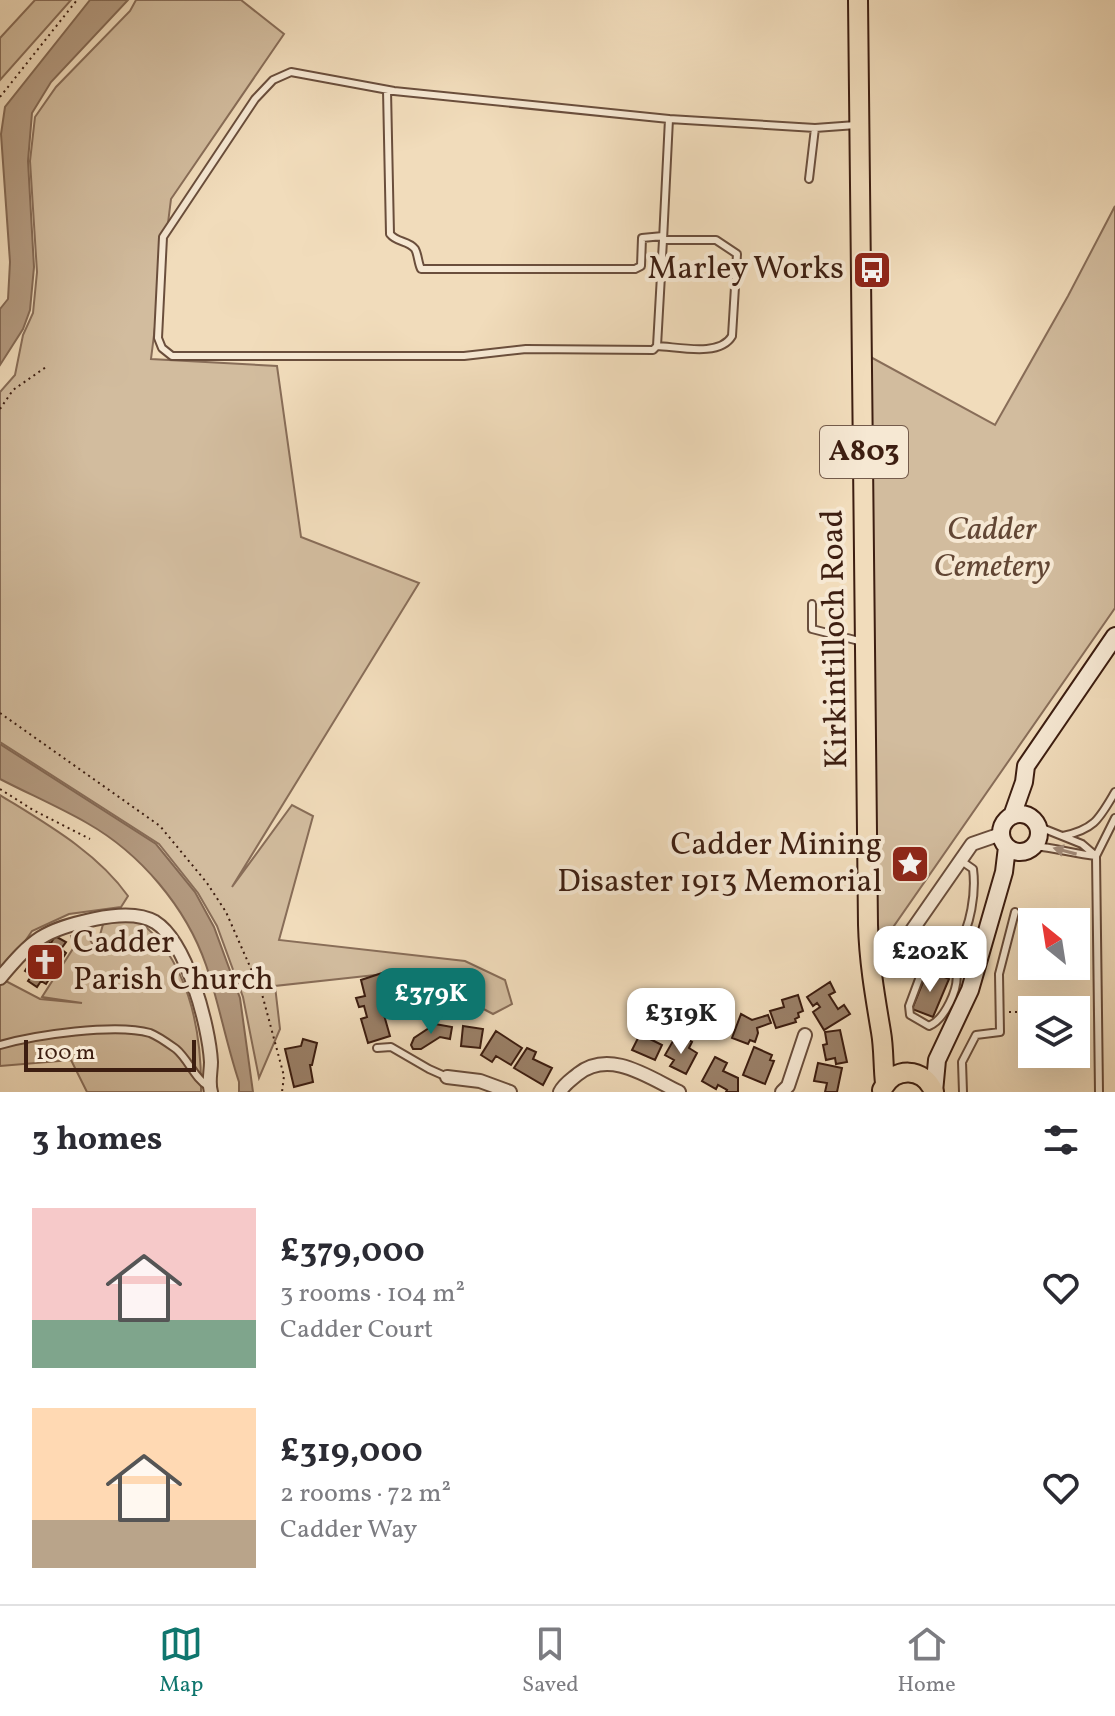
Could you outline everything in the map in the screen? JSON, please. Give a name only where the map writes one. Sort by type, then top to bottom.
[{"type":"main road","name":"Kirkintilloch Road","points":[[858,0],[869,952],[882,1036],[884,1088]]},
{"type":"main road","points":[[1012,816],[1026,766],[1115,636]]},
{"type":"main road","points":[[1015,845],[1038,836],[1024,782]]},
{"type":"main road","points":[[934,1092],[937,1060],[970,990],[1004,872],[1015,845],[1006,820],[1025,815],[1034,822]]},
{"type":"main road","name":"Kirkintilloch Road","points":[[882,1036],[912,1073]]},
{"type":"main road","points":[[912,1073],[937,1060]]},
{"type":"main road","name":"A803","points":[[884,1088],[891,1077],[912,1073],[926,1079],[934,1092]]},
{"type":"street","points":[[895,954],[972,844],[1015,845]]},
{"type":"street","points":[[0,978],[25,948],[50,931],[117,915],[155,922],[168,935],[185,964],[201,1006],[211,1061],[210,1089]]},
{"type":"street","points":[[782,1092],[788,1086],[805,1035]]},
{"type":"street","points":[[560,1092],[563,1086],[589,1066],[616,1063],[679,1092]]},
{"type":"street","points":[[447,1077],[480,1081],[510,1092]]},
{"type":"lane","points":[[669,119],[657,346],[653,350],[526,349],[464,356],[308,357],[172,356],[162,348],[158,338],[163,237],[255,99],[273,80],[291,72],[387,90],[669,119],[815,128],[860,125]]},
{"type":"lane","points":[[387,90],[390,234],[395,240],[410,244],[417,251],[421,269],[635,269],[641,266],[642,238],[716,240],[737,254],[735,323],[728,343],[719,348],[657,346]]},
{"type":"lane","points":[[809,179],[815,128]]},
{"type":"lane","points":[[812,604],[812,629],[866,642]]},
{"type":"lane","points":[[1063,836],[1085,831],[1098,820],[1115,792]]},
{"type":"lane","points":[[1099,1092],[1096,856],[1115,818]]},
{"type":"lane","points":[[1034,822],[1082,844],[1096,856]]},
{"type":"lane","points":[[1015,845],[1059,847],[1077,854],[1096,856]]},
{"type":"lane","points":[[895,954],[918,962],[936,963],[957,947],[968,920],[975,886],[973,869],[960,860]]},
{"type":"lane","points":[[963,1092],[962,1062],[976,1035],[1000,1032],[999,974],[1015,912]]},
{"type":"lane","points":[[925,963],[909,1006],[910,1015],[929,1026],[941,1017],[955,987],[957,973],[949,953]]},
{"type":"lane","points":[[0,1045],[17,1040],[119,1029],[152,1033],[179,1051],[202,1083],[210,1089]]},
{"type":"lane","points":[[377,1048],[391,1047],[447,1077]]},
{"type":"path","points":[[0,97],[77,0]]},
{"type":"path","points":[[0,409],[13,390],[46,367]]},
{"type":"path","points":[[0,713],[160,826],[207,883],[226,912],[262,994],[284,1076],[282,1092]]},
{"type":"path","points":[[0,789],[90,839]]},
{"type":"path","points":[[1090,1011],[1097,1011]]},
{"type":"path","points":[[1000,1012],[1018,1012]]},
{"type":"green space","points":[[35,0],[71,0],[0,80],[0,38]]},
{"type":"green space","points":[[136,0],[241,0],[284,34],[171,199],[151,359],[277,366],[301,537],[419,583],[232,887],[292,805],[313,816],[279,940],[465,961],[505,980],[512,1004],[493,1014],[412,971],[275,986],[280,1029],[259,1078],[243,997],[217,926],[198,893],[159,844],[0,742],[0,392],[15,375],[23,335],[33,313],[37,272],[30,161],[35,117],[56,87],[130,11]]},
{"type":"green space","name":"Cadder Cemetery","points":[[1115,206],[1115,608],[873,956],[867,355],[995,425]]},
{"type":"green space","points":[[0,795],[86,852],[128,896],[121,907],[69,914],[32,931],[0,978]]},
{"type":"green space","points":[[134,917],[167,952],[188,996],[199,1043],[201,1092],[87,1092],[71,1060],[0,1066],[0,978],[40,999],[82,1003],[42,997],[74,947],[71,936],[84,931],[96,949],[104,921]]},
{"type":"shaded area","points":[[90,0],[128,0],[51,82],[32,113],[28,161],[34,267],[30,310],[23,329],[0,365],[0,309],[8,299],[10,262],[1,134],[5,107]]},
{"type":"shaded area","points":[[0,744],[156,844],[195,892],[214,927],[240,998],[253,1092],[239,1092],[239,1082],[206,965],[174,902],[143,866],[107,835],[0,779]]},
{"type":"building","name":"Cadder Parish Church","points":[[55,936],[66,942],[61,949],[66,953],[46,984],[41,981],[37,987],[28,981],[32,975],[25,971],[45,939],[51,943]]},
{"type":"building","points":[[391,970],[396,988],[384,991],[392,1013],[384,1015],[390,1036],[368,1043],[361,1019],[367,1017],[364,1006],[359,1007],[356,998],[365,996],[361,980]]},
{"type":"building","points":[[928,970],[949,979],[933,1017],[912,1009]]},
{"type":"building","points":[[830,982],[835,992],[829,995],[838,1009],[844,1005],[850,1014],[824,1030],[813,1012],[820,1007],[817,1003],[813,1006],[807,997]]},
{"type":"building","points":[[798,995],[803,1011],[798,1013],[796,1022],[776,1028],[770,1011],[784,1007],[782,1000]]},
{"type":"building","points":[[741,1014],[752,1020],[768,1015],[771,1023],[757,1028],[755,1042],[750,1040],[748,1044],[732,1038]]},
{"type":"building","points":[[435,1024],[452,1027],[450,1039],[440,1037],[421,1049],[413,1049],[414,1038]]},
{"type":"building","points":[[463,1026],[483,1029],[480,1048],[461,1046]]},
{"type":"building","points":[[840,1030],[847,1062],[836,1064],[835,1058],[826,1060],[823,1045],[827,1044],[825,1032]]},
{"type":"building","points":[[496,1031],[522,1048],[511,1065],[496,1056],[492,1062],[481,1055]]},
{"type":"building","points":[[640,1034],[662,1045],[655,1060],[632,1050]]},
{"type":"building","points":[[685,1038],[692,1042],[689,1048],[697,1053],[686,1074],[670,1066],[674,1060],[665,1055],[673,1041],[681,1045]]},
{"type":"building","points":[[303,1039],[317,1043],[310,1065],[313,1082],[294,1087],[285,1049],[301,1046]]},
{"type":"building","points":[[754,1047],[772,1055],[770,1060],[774,1061],[765,1084],[743,1075]]},
{"type":"building","points":[[527,1048],[536,1052],[533,1059],[552,1068],[543,1085],[514,1068]]},
{"type":"building","points":[[715,1057],[727,1063],[723,1071],[738,1078],[738,1092],[726,1092],[718,1085],[716,1089],[702,1081]]},
{"type":"building","points":[[818,1063],[842,1068],[837,1092],[825,1092],[827,1083],[814,1081]]},
{"type":"place","name":"Marley Works","points":[[872,270]]},
{"type":"place","name":"Cadder Mining Disaster 1913 Memorial","points":[[910,864]]},
{"type":"place","name":"Cadder Parish Church","points":[[45,962]]}]
